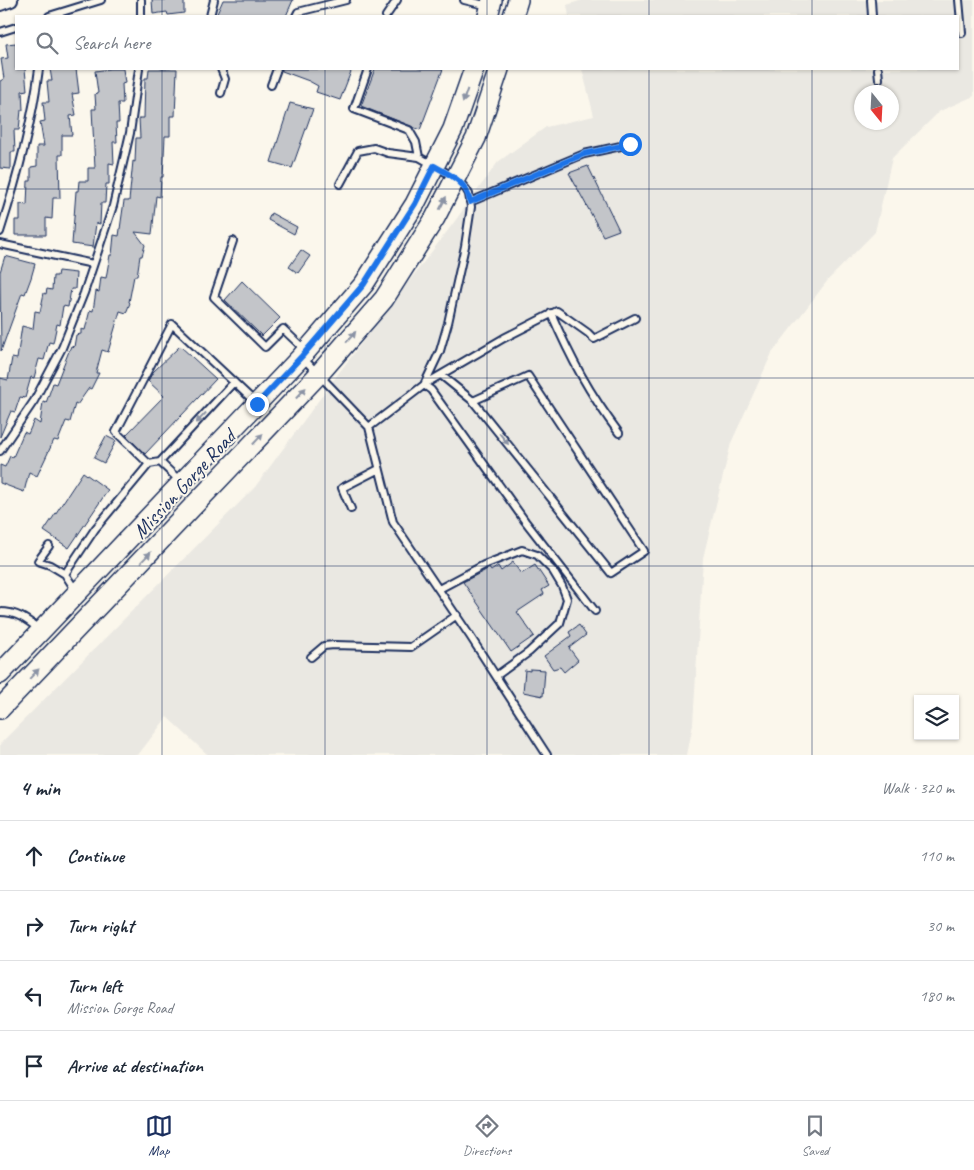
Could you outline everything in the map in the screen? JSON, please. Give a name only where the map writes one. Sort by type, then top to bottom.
[{"type":"main road","points":[[513,15],[518,0]]},
{"type":"main road","name":"Mission Gorge Road","points":[[0,674],[304,354],[364,284],[415,204],[427,162],[453,130],[474,70]]},
{"type":"main road","name":"Mission Gorge Road","points":[[0,709],[319,374],[384,299],[435,218],[456,178],[476,138],[499,70]]},
{"type":"street","points":[[0,4],[11,0]]},
{"type":"lane","points":[[52,15],[101,0]]},
{"type":"lane","points":[[141,0],[141,15]]},
{"type":"lane","points":[[210,15],[214,0]]},
{"type":"lane","points":[[296,15],[298,12],[346,0]]},
{"type":"lane","points":[[387,15],[398,0]]},
{"type":"lane","points":[[464,0],[490,8]]},
{"type":"lane","points":[[871,0],[872,15]]},
{"type":"lane","points":[[959,0],[962,33]]},
{"type":"lane","points":[[0,32],[15,27]]},
{"type":"lane","points":[[0,232],[11,197],[36,98],[39,70]]},
{"type":"lane","points":[[0,451],[34,401],[62,348],[84,293],[113,206],[130,133],[139,70]]},
{"type":"lane","points":[[221,70],[225,79],[221,93]]},
{"type":"lane","points":[[271,84],[276,70]]},
{"type":"lane","points":[[368,70],[354,109],[409,130],[427,162]]},
{"type":"lane","points":[[878,70],[878,79]]},
{"type":"lane","points":[[470,202],[584,154],[630,144]]},
{"type":"lane","points":[[340,184],[358,150],[374,148],[427,162],[456,178],[466,189],[470,202],[466,246],[440,351],[424,385]]},
{"type":"lane","points":[[233,241],[214,297],[265,346],[283,329],[319,374],[369,427],[393,522],[457,615],[547,755]]},
{"type":"lane","points":[[0,244],[93,264]]},
{"type":"lane","points":[[369,427],[424,385],[551,313],[556,311],[594,339],[635,318]]},
{"type":"lane","points":[[551,313],[569,355],[586,386],[619,433]]},
{"type":"lane","points":[[149,464],[116,432],[172,324],[257,404]]},
{"type":"lane","points":[[441,375],[473,401],[611,574],[644,551],[528,376],[473,401]]},
{"type":"lane","points":[[65,574],[95,529],[149,464],[160,462],[234,382]]},
{"type":"lane","points":[[424,385],[431,390],[525,522],[595,611]]},
{"type":"lane","points":[[160,462],[182,484]]},
{"type":"lane","points":[[351,509],[342,488],[379,469]]},
{"type":"lane","points":[[49,546],[38,561],[50,565],[65,574],[78,592]]},
{"type":"lane","points":[[439,589],[484,565],[522,550],[537,555],[553,571],[567,599],[560,623],[529,652],[496,676]]},
{"type":"lane","points":[[0,612],[9,612],[23,616],[41,631]]},
{"type":"lane","points":[[311,658],[324,646],[411,647],[457,615]]},
{"type":"shaded area","points":[[582,0],[974,0],[974,96],[940,111],[892,158],[875,232],[828,280],[772,353],[731,443],[703,558],[693,724],[687,755],[208,755],[167,717],[138,755],[0,755],[0,744],[255,487],[498,162],[546,127],[594,116],[582,70],[959,70],[959,15],[569,15],[567,5]]},
{"type":"building","points":[[152,0],[184,0],[184,13],[168,15],[167,12],[153,14]]},
{"type":"building","points":[[223,0],[293,0],[286,15],[216,15]]},
{"type":"building","points":[[15,43],[15,70],[25,70],[27,90],[22,91],[23,110],[21,110],[19,130],[14,130],[15,152],[11,152],[11,169],[0,168],[0,81],[4,79],[1,59],[8,58],[6,44]]},
{"type":"building","points":[[50,70],[76,70],[79,93],[72,94],[76,115],[70,116],[72,135],[62,135],[62,155],[59,155],[60,198],[53,198],[52,219],[46,218],[46,235],[15,235],[15,220],[20,220],[20,204],[27,205],[28,181],[31,181],[31,167],[37,166],[37,146],[44,146],[40,122],[45,121],[43,102],[49,102],[47,81],[52,81]]},
{"type":"building","points":[[123,70],[125,83],[122,84],[123,103],[118,103],[119,123],[116,123],[117,142],[113,142],[114,164],[109,163],[109,184],[106,184],[105,203],[101,203],[100,224],[96,223],[93,247],[72,244],[76,191],[78,191],[79,181],[88,181],[88,168],[95,168],[92,109],[96,109],[95,94],[98,93],[95,71]]},
{"type":"building","points":[[149,70],[177,70],[175,116],[170,116],[170,136],[165,136],[163,177],[161,177],[160,197],[156,196],[152,234],[135,232],[145,245],[142,256],[140,256],[137,276],[134,276],[130,303],[126,313],[120,311],[108,352],[102,350],[96,373],[99,373],[91,389],[89,388],[77,405],[75,404],[70,422],[66,421],[58,441],[54,440],[37,476],[29,472],[24,492],[0,483],[0,465],[5,467],[10,456],[13,457],[24,432],[28,434],[34,420],[40,424],[43,402],[46,403],[53,383],[56,384],[71,346],[74,347],[76,335],[81,334],[81,329],[85,330],[90,310],[93,311],[96,291],[99,292],[101,277],[106,278],[110,255],[112,255],[114,235],[119,236],[124,201],[129,201],[133,161],[135,162],[136,138],[140,138],[139,118],[144,118],[145,78],[148,78]]},
{"type":"building","points":[[352,70],[340,100],[316,92],[318,86],[282,71]]},
{"type":"building","points":[[375,70],[443,70],[420,130],[361,106]]},
{"type":"building","points":[[290,103],[313,109],[292,168],[271,162]]},
{"type":"building","points":[[588,166],[619,230],[603,236],[569,173]]},
{"type":"building","points":[[271,213],[297,227],[294,234],[268,220]]},
{"type":"building","points":[[301,250],[310,256],[298,273],[289,267]]},
{"type":"building","points":[[5,256],[35,264],[25,294],[22,293],[1,351],[0,272]]},
{"type":"building","points":[[58,271],[76,273],[75,289],[71,289],[68,307],[63,306],[60,325],[57,324],[53,343],[49,342],[44,360],[39,359],[34,378],[31,377],[25,398],[20,397],[15,412],[11,411],[0,437],[0,378],[8,380],[12,358],[17,359],[22,326],[33,329],[35,311],[40,312],[44,293],[46,294],[47,289],[52,290],[53,276],[57,276]]},
{"type":"building","points":[[242,281],[280,318],[262,336],[225,300]]},
{"type":"building","points":[[180,346],[216,379],[145,454],[126,435],[164,396],[148,381],[153,372]]},
{"type":"building","points":[[106,436],[116,441],[104,463],[94,458]]},
{"type":"building","points":[[83,472],[108,490],[69,548],[44,531]]},
{"type":"building","points":[[513,562],[521,574],[535,565],[549,586],[542,590],[544,594],[517,612],[534,636],[511,652],[463,582],[489,568],[491,571],[498,566],[501,571]]},
{"type":"building","points":[[579,625],[586,635],[569,648],[578,660],[564,672],[560,667],[553,669],[544,656],[571,636],[569,632]]},
{"type":"building","points":[[530,669],[545,670],[543,696],[523,692],[525,670],[530,671]]},
{"type":"route","points":[[257,404],[302,356],[364,284],[415,204],[434,166],[456,178],[469,194],[470,202],[584,154],[630,144]]}]
